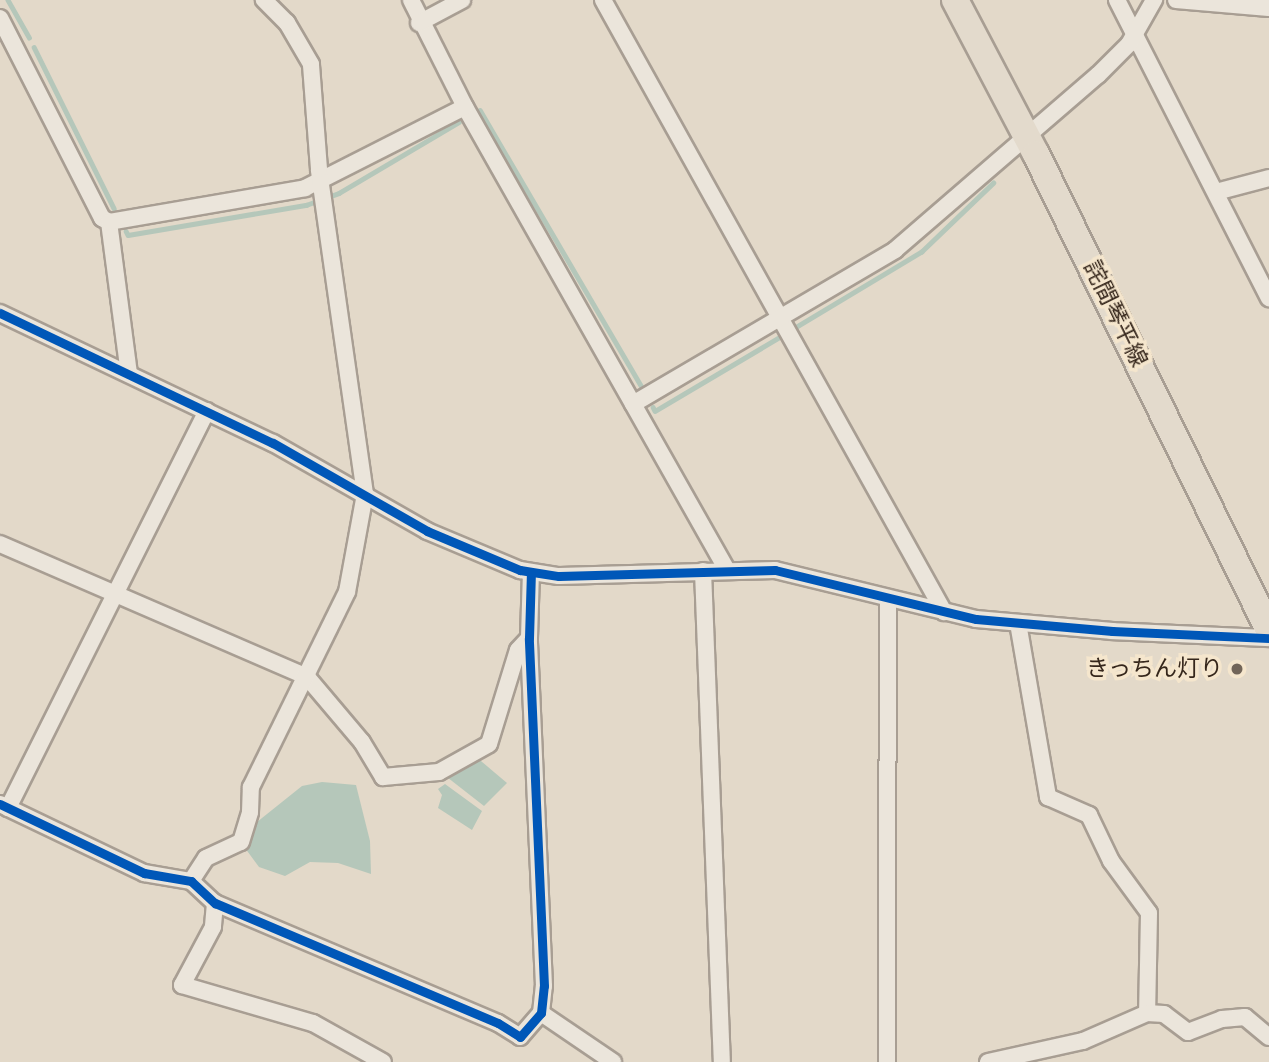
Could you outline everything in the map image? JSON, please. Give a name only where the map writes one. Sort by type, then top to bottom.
[{"type":"main road","name":"詫間琴平線","points":[[955,0],[1029,139],[1269,630]]},
{"type":"street","points":[[191,881],[206,858],[241,842],[250,812],[251,787],[347,592],[365,494],[325,209],[311,64],[287,23],[264,0]]},
{"type":"street","points":[[411,0],[419,23],[465,107],[727,570]]},
{"type":"street","points":[[419,23],[462,0]]},
{"type":"street","points":[[603,0],[944,612]]},
{"type":"street","points":[[1117,0],[1269,298]]},
{"type":"street","points":[[633,404],[782,320],[895,250],[1029,139],[1135,35],[1154,0]]},
{"type":"street","points":[[1176,0],[1269,8]]},
{"type":"street","points":[[0,18],[102,218],[109,222],[322,185],[465,107]]},
{"type":"street","points":[[1216,192],[1269,178]]},
{"type":"street","points":[[109,222],[129,373]]},
{"type":"street","points":[[0,314],[207,411],[365,494],[436,535],[531,572],[647,576],[703,571],[775,570],[944,612],[1018,623],[1269,638]]},
{"type":"street","points":[[207,411],[116,596],[4,806],[144,873],[191,881],[215,903],[498,1023],[517,1037],[541,1013],[544,986],[529,638],[531,572]]},
{"type":"street","points":[[0,544],[307,677],[362,742],[383,776],[439,772],[489,744],[518,650],[529,638]]},
{"type":"street","points":[[703,571],[722,1062]]},
{"type":"street","points":[[887,1062],[888,598]]},
{"type":"street","points":[[1018,623],[1048,797],[1088,815],[1111,861],[1149,913],[1147,1013]]},
{"type":"street","points":[[215,903],[213,927],[182,985],[313,1023],[383,1062]]},
{"type":"street","points":[[541,1013],[613,1062]]},
{"type":"street","points":[[988,1062],[1083,1041],[1147,1013],[1164,1014],[1188,1032],[1222,1018],[1245,1017],[1269,1037]]},
{"type":"shaded area","points":[[475,756],[507,783],[484,806],[443,774]]},
{"type":"shaded area","points":[[322,782],[356,785],[370,841],[371,874],[338,863],[310,862],[285,876],[259,867],[245,848],[257,822],[302,786]]},
{"type":"shaded area","points":[[445,784],[482,811],[472,830],[438,808],[442,795],[438,789]]},
{"type":"waterway","points":[[8,0],[29,37]]},
{"type":"waterway","points":[[34,47],[114,208]]},
{"type":"waterway","points":[[480,110],[641,385]]},
{"type":"waterway","points":[[126,231],[128,235],[306,205],[339,193],[459,122]]},
{"type":"waterway","points":[[791,330],[921,252],[993,183]]},
{"type":"waterway","points":[[653,407],[655,411],[783,335]]},
{"type":"cycle path","points":[[0,313],[273,443],[427,531],[520,570],[559,576],[775,570],[976,619],[1112,631],[1269,638]]},
{"type":"cycle path","points":[[0,804],[144,873],[191,881],[215,903],[498,1023],[520,1037],[541,1013],[544,986],[529,638],[531,572]]},
{"type":"place","name":"きっちん灯り","points":[[1237,669]]}]
